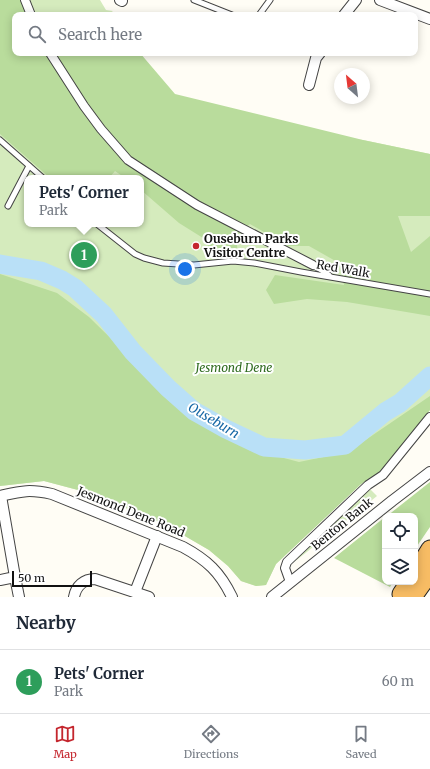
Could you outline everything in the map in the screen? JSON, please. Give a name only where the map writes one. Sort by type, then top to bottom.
[{"type":"highway","points":[[418,568],[430,549]]},
{"type":"highway","points":[[408,591],[430,573]]},
{"type":"street","points":[[25,0],[30,12]]},
{"type":"street","points":[[346,12],[356,0]]},
{"type":"street","points":[[380,0],[412,12]]},
{"type":"street","points":[[418,14],[430,19]]},
{"type":"street","points":[[52,56],[84,106],[101,129],[128,160],[197,205],[313,265]]},
{"type":"street","points":[[309,85],[318,56]]},
{"type":"street","points":[[290,582],[285,568],[287,562],[368,485],[383,475],[430,417]]},
{"type":"street","name":"Benton Bank","points":[[272,597],[430,472]]},
{"type":"street","name":"Jesmond Dene Road","points":[[1,496],[27,491],[52,494],[158,536],[192,552],[210,565],[223,579],[232,597]]},
{"type":"street","points":[[1,496],[19,597]]},
{"type":"street","points":[[136,592],[158,536]]},
{"type":"street","points":[[0,580],[15,577]]},
{"type":"street","points":[[74,597],[78,586],[84,581],[90,579],[95,579],[149,597]]},
{"type":"lane","points":[[194,0],[224,12]]},
{"type":"lane","points":[[262,12],[270,0]]},
{"type":"lane","points":[[0,140],[40,175]]},
{"type":"lane","points":[[24,175],[29,166]]},
{"type":"lane","points":[[8,206],[24,176]]},
{"type":"lane","name":"Red Walk","points":[[101,227],[135,254],[164,263],[194,265],[233,261],[254,262],[430,294]]},
{"type":"lane","points":[[313,265],[332,277]]},
{"type":"green space","name":"Jesmond Dene","points":[[0,0],[100,0],[106,10],[113,11],[12,12],[12,56],[56,56],[100,118],[363,140],[430,154],[430,410],[380,472],[361,484],[276,564],[266,585],[256,586],[241,581],[228,566],[209,550],[166,525],[93,494],[44,481],[0,486]]},
{"type":"green space","points":[[0,0],[28,0],[34,12],[12,12],[12,56],[143,56],[175,94],[363,140],[430,154],[430,216],[398,216],[411,252],[430,236],[430,316],[347,302],[307,299],[274,304],[266,290],[275,275],[344,285],[339,263],[309,246],[288,246],[250,224],[236,235],[238,256],[213,254],[203,238],[179,223],[144,193],[144,175],[121,175],[115,171],[112,175],[47,175],[0,134]]},
{"type":"green space","points":[[0,274],[57,293],[89,317],[189,415],[246,448],[299,462],[348,452],[430,396],[430,410],[380,472],[361,484],[276,564],[266,585],[256,586],[241,581],[228,566],[209,550],[166,525],[93,494],[44,481],[0,486]]},
{"type":"green space","points":[[430,482],[430,527],[418,545],[418,513],[391,513]]},
{"type":"green space","points":[[369,488],[377,496],[293,563]]},
{"type":"green space","points":[[382,519],[382,583],[334,558]]},
{"type":"waterway","name":"Ouseburn","points":[[0,264],[41,271],[62,280],[75,288],[104,315],[133,352],[168,388],[194,411],[226,429],[264,447],[305,450],[345,445],[385,412],[400,403],[430,376]]},
{"type":"place","name":"Ouseburn Parks Visitor Centre","points":[[196,246]]},
{"type":"place","name":"Pets' Corner","points":[[84,255]]}]
